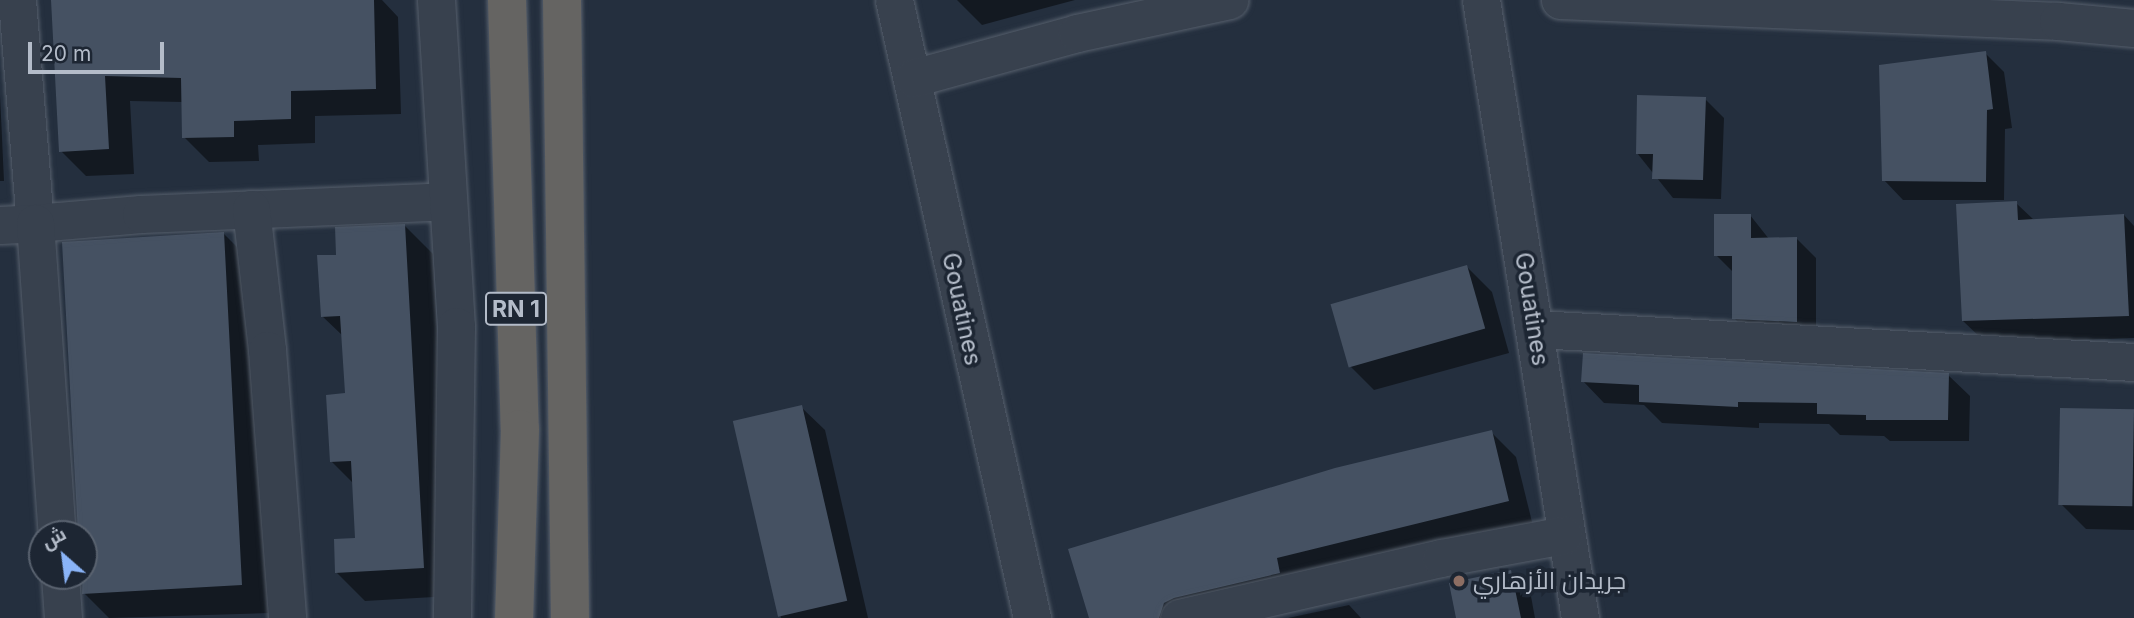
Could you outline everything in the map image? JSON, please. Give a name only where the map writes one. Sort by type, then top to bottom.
[{"type":"highway","name":"RN 1","points":[[507,0],[520,429],[514,618]]},
{"type":"highway","name":"RN 1","points":[[562,0],[570,618]]},
{"type":"street","points":[[17,0],[17,224],[55,520]]},
{"type":"street","points":[[436,0],[456,326],[452,618]]},
{"type":"street","name":"Gouatines","points":[[894,0],[914,78],[1032,618]]},
{"type":"street","points":[[914,78],[1077,33],[1229,0]]},
{"type":"street","name":"Gouatines","points":[[1481,0],[1536,329],[1564,535],[1580,618]]},
{"type":"street","points":[[1560,0],[2134,28]]},
{"type":"street","points":[[17,224],[251,209],[447,201]]},
{"type":"street","points":[[251,209],[267,350],[287,618]]},
{"type":"street","points":[[1536,329],[2134,362]]},
{"type":"street","points":[[1179,618],[1564,535]]},
{"type":"street","points":[[61,590],[63,618]]},
{"type":"building","points":[[51,0],[374,0],[376,89],[291,91],[291,119],[234,121],[234,137],[182,138],[181,78],[105,76],[109,149],[59,152]]},
{"type":"building","points":[[1986,51],[1993,109],[1987,110],[1986,182],[1882,181],[1879,65]]},
{"type":"building","points":[[1637,95],[1706,97],[1703,180],[1652,179],[1653,154],[1636,154]]},
{"type":"building","points":[[2017,201],[2018,220],[2124,214],[2129,316],[1962,321],[1956,204]]},
{"type":"building","points":[[1714,214],[1751,214],[1751,238],[1797,237],[1797,322],[1732,319],[1732,256],[1714,256]]},
{"type":"building","points":[[405,224],[424,568],[335,573],[334,539],[355,538],[351,461],[330,462],[326,395],[345,393],[340,316],[321,317],[317,255],[336,255],[335,227]]},
{"type":"building","points":[[224,232],[242,585],[82,594],[82,590],[98,590],[98,520],[77,520],[62,242]]},
{"type":"building","points":[[1467,265],[1485,328],[1349,368],[1331,304]]},
{"type":"building","points":[[1583,353],[1949,373],[1948,420],[1866,420],[1866,415],[1817,414],[1817,403],[1738,402],[1738,407],[1639,402],[1639,385],[1581,382]]},
{"type":"building","points":[[802,405],[847,601],[778,617],[733,421]]},
{"type":"building","points":[[2060,408],[2134,409],[2132,506],[2058,505]]},
{"type":"building","points":[[1492,430],[1509,501],[1277,558],[1280,573],[1174,598],[1164,603],[1159,618],[1089,618],[1068,549],[1335,468]]},
{"type":"building","points":[[1511,570],[1521,618],[1456,618],[1449,583]]},
{"type":"place","name":"جريدان الأزهاري","points":[[1459,581]]}]
